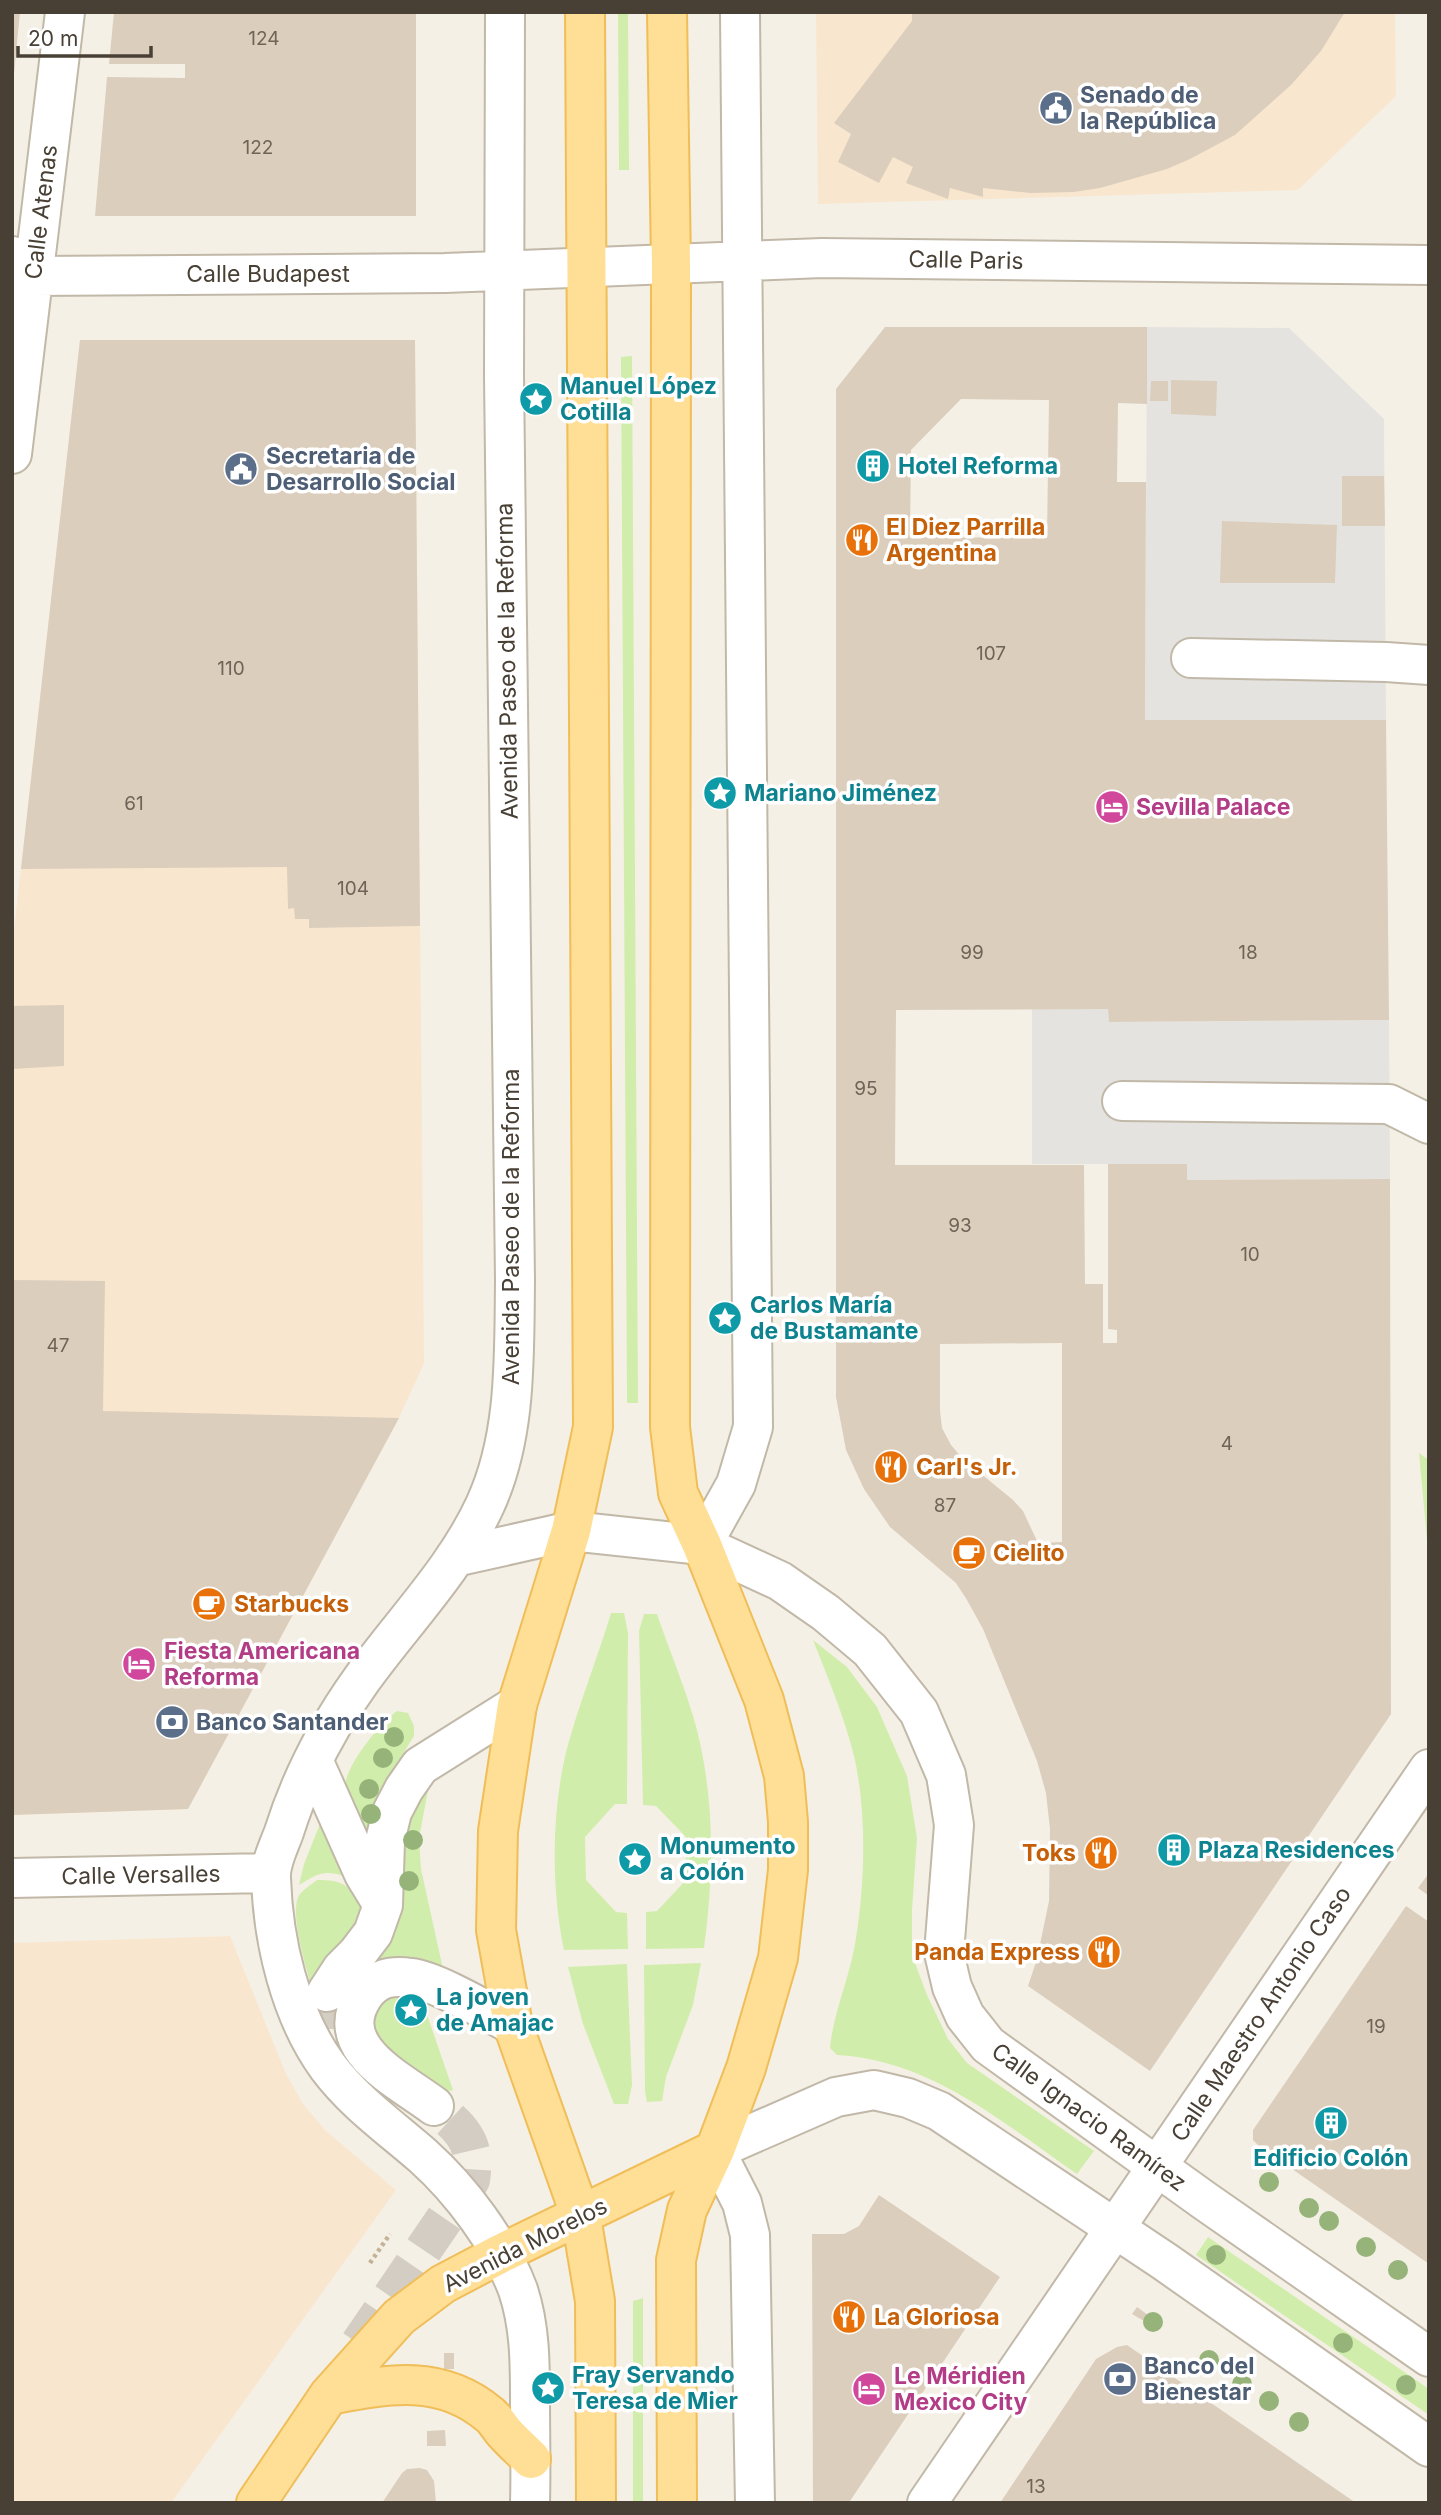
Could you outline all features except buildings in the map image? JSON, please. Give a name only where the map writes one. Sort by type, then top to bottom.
[{"type":"main road","points":[[585,12],[593,1427],[571,1531],[517,1705],[498,1831],[496,1930],[513,2025],[581,2217],[595,2301],[596,2503]]},
{"type":"main road","points":[[667,12],[671,264],[670,1427],[678,1493],[702,1545],[764,1700],[784,1776],[788,1822],[788,1870],[778,1958],[746,2068],[715,2150],[687,2210],[676,2260],[677,2503]]},
{"type":"main road","name":"Avenida Morelos","points":[[256,2503],[329,2395],[399,2317],[443,2284],[715,2150]]},
{"type":"main road","points":[[329,2395],[393,2384],[416,2384],[442,2390],[459,2396],[491,2415],[531,2459]]},
{"type":"street","name":"Calle Atenas","points":[[12,453],[23,266],[65,12]]},
{"type":"street","name":"Avenida Paseo de la Reforma","points":[[505,12],[503,270],[515,1281],[513,1372],[505,1442],[485,1504],[455,1557],[361,1681],[313,1760],[289,1815],[271,1873],[274,1927],[282,1965],[303,2023],[327,2067],[367,2109],[462,2196],[500,2254],[518,2291],[529,2338],[530,2503]]},
{"type":"street","points":[[702,1545],[736,1484],[753,1427],[740,12]]},
{"type":"street","name":"Calle Paris","points":[[503,270],[822,258],[1429,265]]},
{"type":"street","name":"Calle Budapest","points":[[23,266],[431,273],[503,270]]},
{"type":"street","points":[[1191,659],[1429,665]]},
{"type":"street","points":[[1122,1101],[1390,1104],[1429,1124]]},
{"type":"street","name":"Calle Ignacio Ramírez","points":[[455,1557],[571,1531],[702,1545],[780,1581],[826,1613],[870,1650],[919,1712],[946,1775],[954,1825],[944,1953],[952,1987],[965,2016],[988,2045],[1429,2357]]},
{"type":"street","points":[[327,1992],[342,1969],[373,1933],[383,1905],[385,1841],[392,1812],[404,1788],[420,1766],[517,1705]]},
{"type":"street","points":[[313,1760],[364,1874],[383,1905]]},
{"type":"street","name":"Calle Maestro Antonio Caso","points":[[927,2503],[1429,1769]]},
{"type":"street","name":"Calle Versalles","points":[[12,1878],[271,1873]]},
{"type":"street","points":[[434,2106],[372,2060],[357,2043],[353,2023],[357,2006],[369,1988],[387,1976],[415,1978],[513,2025]]},
{"type":"street","points":[[755,2503],[750,2235],[742,2203],[715,2150],[836,2097],[874,2090],[908,2098],[939,2111],[1115,2228],[1429,2446]]},
{"type":"path","points":[[370,2263],[390,2234]]},
{"type":"shaded area","name":"Senado de la República","points":[[816,12],[1395,12],[1396,96],[1298,190],[818,204]]},
{"type":"shaded area","points":[[1147,327],[1289,328],[1384,419],[1386,720],[1145,720]]},
{"type":"shaded area","points":[[80,340],[415,340],[424,1363],[399,1418],[188,1809],[12,1815],[12,948]]},
{"type":"shaded area","points":[[1032,1009],[1108,1009],[1109,1022],[1389,1020],[1390,1179],[1187,1180],[1187,1164],[1032,1164]]},
{"type":"shaded area","points":[[230,1936],[286,2074],[303,2104],[326,2131],[396,2190],[171,2503],[12,2503],[12,1943]]},
{"type":"green space","points":[[618,12],[628,12],[629,170],[619,170]]},
{"type":"green space","points":[[632,356],[638,1403],[627,1403],[621,357]]},
{"type":"green space","points":[[1419,1453],[1429,1460],[1429,1562]]},
{"type":"green space","points":[[611,1613],[624,1613],[628,1633],[627,1804],[615,1804],[585,1837],[586,1880],[616,1912],[627,1913],[628,1949],[564,1950],[555,1869],[560,1784],[572,1731]]},
{"type":"green space","points":[[644,1614],[657,1614],[688,1701],[703,1757],[711,1839],[710,1893],[704,1948],[646,1949],[646,1912],[657,1911],[686,1880],[686,1837],[656,1806],[643,1805],[639,1631]]},
{"type":"green space","points":[[813,1640],[847,1667],[877,1707],[907,1776],[917,1838],[912,1955],[948,2039],[967,2063],[1094,2151],[1077,2174],[993,2115],[935,2081],[871,2059],[837,2055],[830,2048],[856,1938],[863,1871],[863,1823],[858,1778],[850,1741]]},
{"type":"green space","points":[[397,1711],[408,1713],[414,1726],[414,1736],[390,1775],[378,1805],[372,1843],[360,1838],[345,1785],[352,1766],[365,1745]]},
{"type":"green space","points":[[429,1785],[419,1838],[421,1869],[443,1969],[413,1958],[370,1962],[407,1807]]},
{"type":"green space","points":[[324,1814],[345,1876],[321,1874],[299,1885],[304,1864]]},
{"type":"green space","points":[[317,1880],[335,1881],[346,1886],[364,1911],[359,1930],[311,1986],[299,1938],[296,1912],[300,1894]]},
{"type":"green space","points":[[701,1963],[693,2005],[666,2077],[662,2101],[647,2102],[644,1965]]},
{"type":"green space","points":[[627,1964],[632,2085],[628,2104],[614,2104],[583,2024],[568,1967]]},
{"type":"green space","points":[[390,1992],[414,1996],[423,2003],[453,2090],[444,2092],[410,2069],[396,2059],[376,2036],[372,2025],[373,2014]]},
{"type":"green space","points":[[1208,2237],[1429,2389],[1429,2415],[1196,2255]]},
{"type":"green space","points":[[643,2298],[643,2503],[633,2503],[633,2301]]},
{"type":"tunnel","points":[[327,1992],[323,2032],[327,2051],[337,2070]]},
{"type":"tunnel","points":[[359,2344],[471,2180],[472,2155],[465,2137],[460,2129],[434,2106]]},
{"type":"place","name":"Senado de la República","points":[[1056,108]]},
{"type":"place","name":"Manuel López Cotilla","points":[[536,399]]},
{"type":"place","name":"Hotel Reforma","points":[[873,466]]},
{"type":"place","name":"Secretaria de Desarrollo Social","points":[[241,469]]},
{"type":"place","name":"El Diez Parrilla Argentina","points":[[862,540]]},
{"type":"place","name":"Mariano Jiménez","points":[[720,793]]},
{"type":"place","name":"Sevilla Palace","points":[[1112,807]]},
{"type":"place","name":"Carlos María de Bustamante","points":[[725,1318]]},
{"type":"place","name":"Carl's Jr.","points":[[891,1467]]},
{"type":"place","name":"Cielito","points":[[969,1553]]},
{"type":"place","name":"Starbucks","points":[[209,1604]]},
{"type":"place","name":"Fiesta Americana Reforma","points":[[139,1664]]},
{"type":"place","name":"Banco Santander","points":[[172,1722]]},
{"type":"place","name":"Plaza Residences","points":[[1174,1850]]},
{"type":"place","name":"Toks","points":[[1101,1853]]},
{"type":"place","name":"Monumento a Colón","points":[[635,1859]]},
{"type":"place","name":"Panda Express","points":[[1104,1952]]},
{"type":"place","name":"La joven de Amajac","points":[[411,2010]]},
{"type":"place","name":"Edificio Colón","points":[[1331,2123]]},
{"type":"place","name":"La Gloriosa","points":[[849,2317]]},
{"type":"place","name":"Banco del Bienestar","points":[[1120,2379]]},
{"type":"place","name":"Fray Servando Teresa de Mier","points":[[548,2388]]},
{"type":"place","name":"Le Méridien Mexico City","points":[[869,2389]]}]
